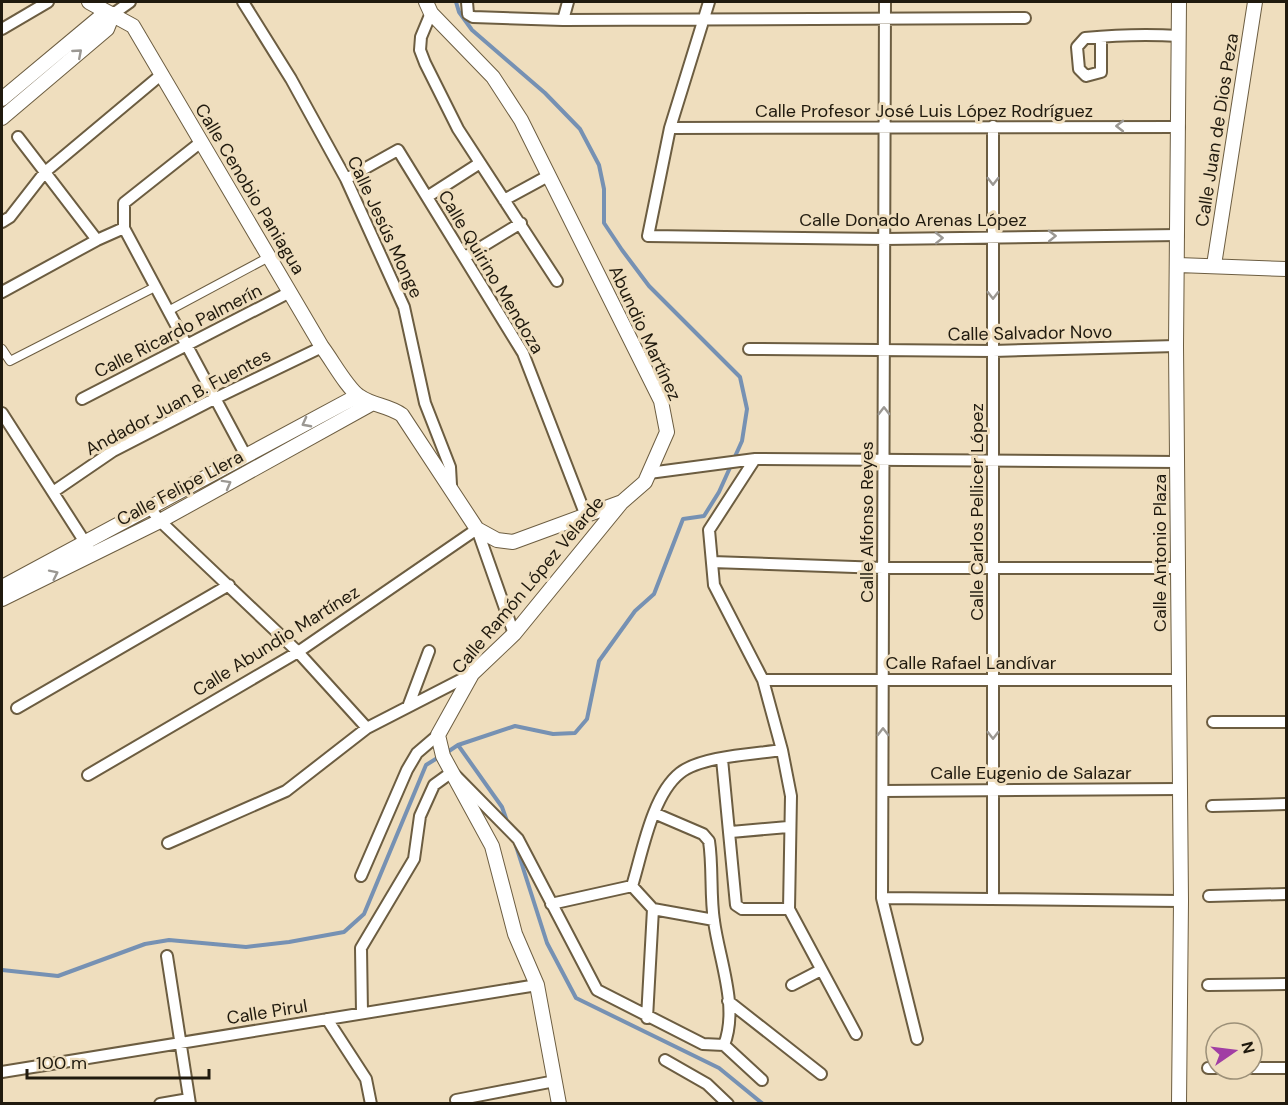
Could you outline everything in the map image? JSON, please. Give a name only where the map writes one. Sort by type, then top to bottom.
[{"type":"street","points":[[2,30],[48,2]]},
{"type":"street","name":"Calle Cenobio Paniagua","points":[[89,2],[133,26],[322,347],[357,396],[374,404]]},
{"type":"street","points":[[2,118],[41,75],[99,18],[112,14],[130,2]]},
{"type":"street","name":"Calle Jesús Monge","points":[[243,2],[291,79],[346,179],[404,307],[425,403],[450,467],[451,485]]},
{"type":"street","points":[[467,2],[468,14],[473,17],[563,20],[1025,18]]},
{"type":"street","points":[[563,20],[568,2]]},
{"type":"street","points":[[669,128],[709,2]]},
{"type":"street","name":"Calle Alfonso Reyes","points":[[885,2],[882,898],[917,1039]]},
{"type":"street","name":"Calle Antonio Plaza","points":[[1179,2],[1176,346],[1181,901],[1179,1104]]},
{"type":"street","name":"Calle Juan de Dios Peza","points":[[1214,265],[1255,2]]},
{"type":"street","points":[[428,7],[420,50],[458,129],[557,281]]},
{"type":"street","name":"Abundio Martínez","points":[[428,7],[493,77],[521,120],[661,401],[667,432],[645,482],[622,502],[513,542],[497,540],[477,529]]},
{"type":"street","points":[[1101,37],[1179,36]]},
{"type":"street","points":[[2,222],[10,217],[45,172],[162,74]]},
{"type":"street","points":[[2,99],[41,75]]},
{"type":"street","name":"Calle Carlos Pellicer López","points":[[993,126],[993,899]]},
{"type":"street","name":"Calle Profesor José Luis López Rodríguez","points":[[669,128],[1179,127]]},
{"type":"street","name":"Calle Donado Arenas López","points":[[669,128],[648,236],[885,239],[1178,235]]},
{"type":"street","points":[[18,137],[97,240]]},
{"type":"street","points":[[201,142],[124,203],[124,228],[246,456]]},
{"type":"street","name":"Calle Quirino Mendoza","points":[[346,179],[398,150],[523,353],[586,516]]},
{"type":"street","points":[[427,197],[480,163]]},
{"type":"street","points":[[504,200],[548,176]]},
{"type":"street","points":[[465,257],[521,223]]},
{"type":"street","points":[[2,292],[97,240],[124,228]]},
{"type":"street","points":[[168,311],[269,257]]},
{"type":"street","points":[[1178,265],[1287,269]]},
{"type":"street","points":[[2,350],[10,361],[155,287]]},
{"type":"street","name":"Calle Ricardo Palmerín","points":[[82,399],[290,292]]},
{"type":"street","name":"Calle Salvador Novo","points":[[749,349],[993,351],[1176,346]]},
{"type":"street","name":"Andador Juan B. Fuentes","points":[[53,492],[113,451],[322,347]]},
{"type":"street","name":"Calle Felipe Llera","points":[[2,587],[357,396]]},
{"type":"street","points":[[374,404],[391,407],[402,415],[451,485],[477,529],[514,634]]},
{"type":"street","name":"Calle Felipe Llera","points":[[2,599],[160,521],[374,404]]},
{"type":"street","points":[[2,413],[93,555]]},
{"type":"street","points":[[752,460],[709,530],[714,585],[763,680],[783,750],[791,796],[789,909],[856,1034]]},
{"type":"street","points":[[649,472],[752,460],[1178,462]]},
{"type":"street","name":"Calle Ramón López Velarde","points":[[439,738],[472,674],[514,634],[622,502]]},
{"type":"street","points":[[150,508],[160,521],[298,652],[368,728]]},
{"type":"street","name":"Calle Abundio Martínez","points":[[88,775],[298,652],[477,529]]},
{"type":"street","points":[[712,562],[883,568],[1178,568]]},
{"type":"street","points":[[17,708],[229,585]]},
{"type":"street","points":[[408,707],[429,651]]},
{"type":"street","points":[[168,843],[286,791],[368,728],[472,674]]},
{"type":"street","name":"Calle Rafael Landívar","points":[[763,680],[1179,680]]},
{"type":"street","points":[[1213,722],[1287,722]]},
{"type":"street","points":[[361,876],[407,770],[417,753],[439,738],[443,756],[492,846],[515,934],[537,985],[559,1104]]},
{"type":"street","points":[[632,886],[654,813],[666,789],[680,772],[703,763],[783,750]]},
{"type":"street","points":[[720,760],[731,832],[736,905],[742,909],[789,909]]},
{"type":"street","points":[[452,772],[518,839],[597,990],[647,1018],[703,1044],[724,1045],[762,1080]]},
{"type":"street","points":[[362,1013],[361,948],[414,859],[420,816],[434,785],[452,772]]},
{"type":"street","name":"Calle Eugenio de Salazar","points":[[882,791],[1180,789]]},
{"type":"street","points":[[1212,807],[1287,804]]},
{"type":"street","points":[[654,813],[703,834],[709,841],[714,920],[728,1001],[729,1032],[724,1045]]},
{"type":"street","points":[[731,832],[789,827]]},
{"type":"street","points":[[551,904],[632,886]]},
{"type":"street","points":[[632,886],[653,909],[714,920]]},
{"type":"street","points":[[1209,896],[1287,894]]},
{"type":"street","points":[[882,898],[1181,901]]},
{"type":"street","points":[[647,1018],[653,909]]},
{"type":"street","points":[[160,1104],[190,1101],[167,957]]},
{"type":"street","points":[[792,986],[821,970]]},
{"type":"street","points":[[1208,985],[1287,984]]},
{"type":"street","name":"Calle Pirul","points":[[2,1072],[537,985]]},
{"type":"street","points":[[728,1001],[821,1074]]},
{"type":"street","points":[[327,1019],[366,1079],[371,1104]]},
{"type":"street","points":[[665,1060],[707,1084],[728,1104]]},
{"type":"street","points":[[1264,1068],[1287,1068]]},
{"type":"street","points":[[456,1100],[555,1082]]},
{"type":"waterway","points":[[446,753],[458,745],[515,726],[553,734],[575,733],[587,719],[599,661],[635,611],[654,594],[683,519],[704,516],[719,492],[742,441],[747,409],[740,377],[649,286],[604,223],[604,189],[599,165],[580,129],[545,93],[472,30],[459,12],[456,2]]},
{"type":"waterway","points":[[458,745],[502,807],[508,824]]},
{"type":"waterway","points":[[2,970],[58,976],[145,944],[169,940],[246,947],[344,932],[364,914],[426,765],[439,757]]},
{"type":"waterway","points":[[516,846],[547,943],[576,998],[719,1068],[763,1104]]}]
